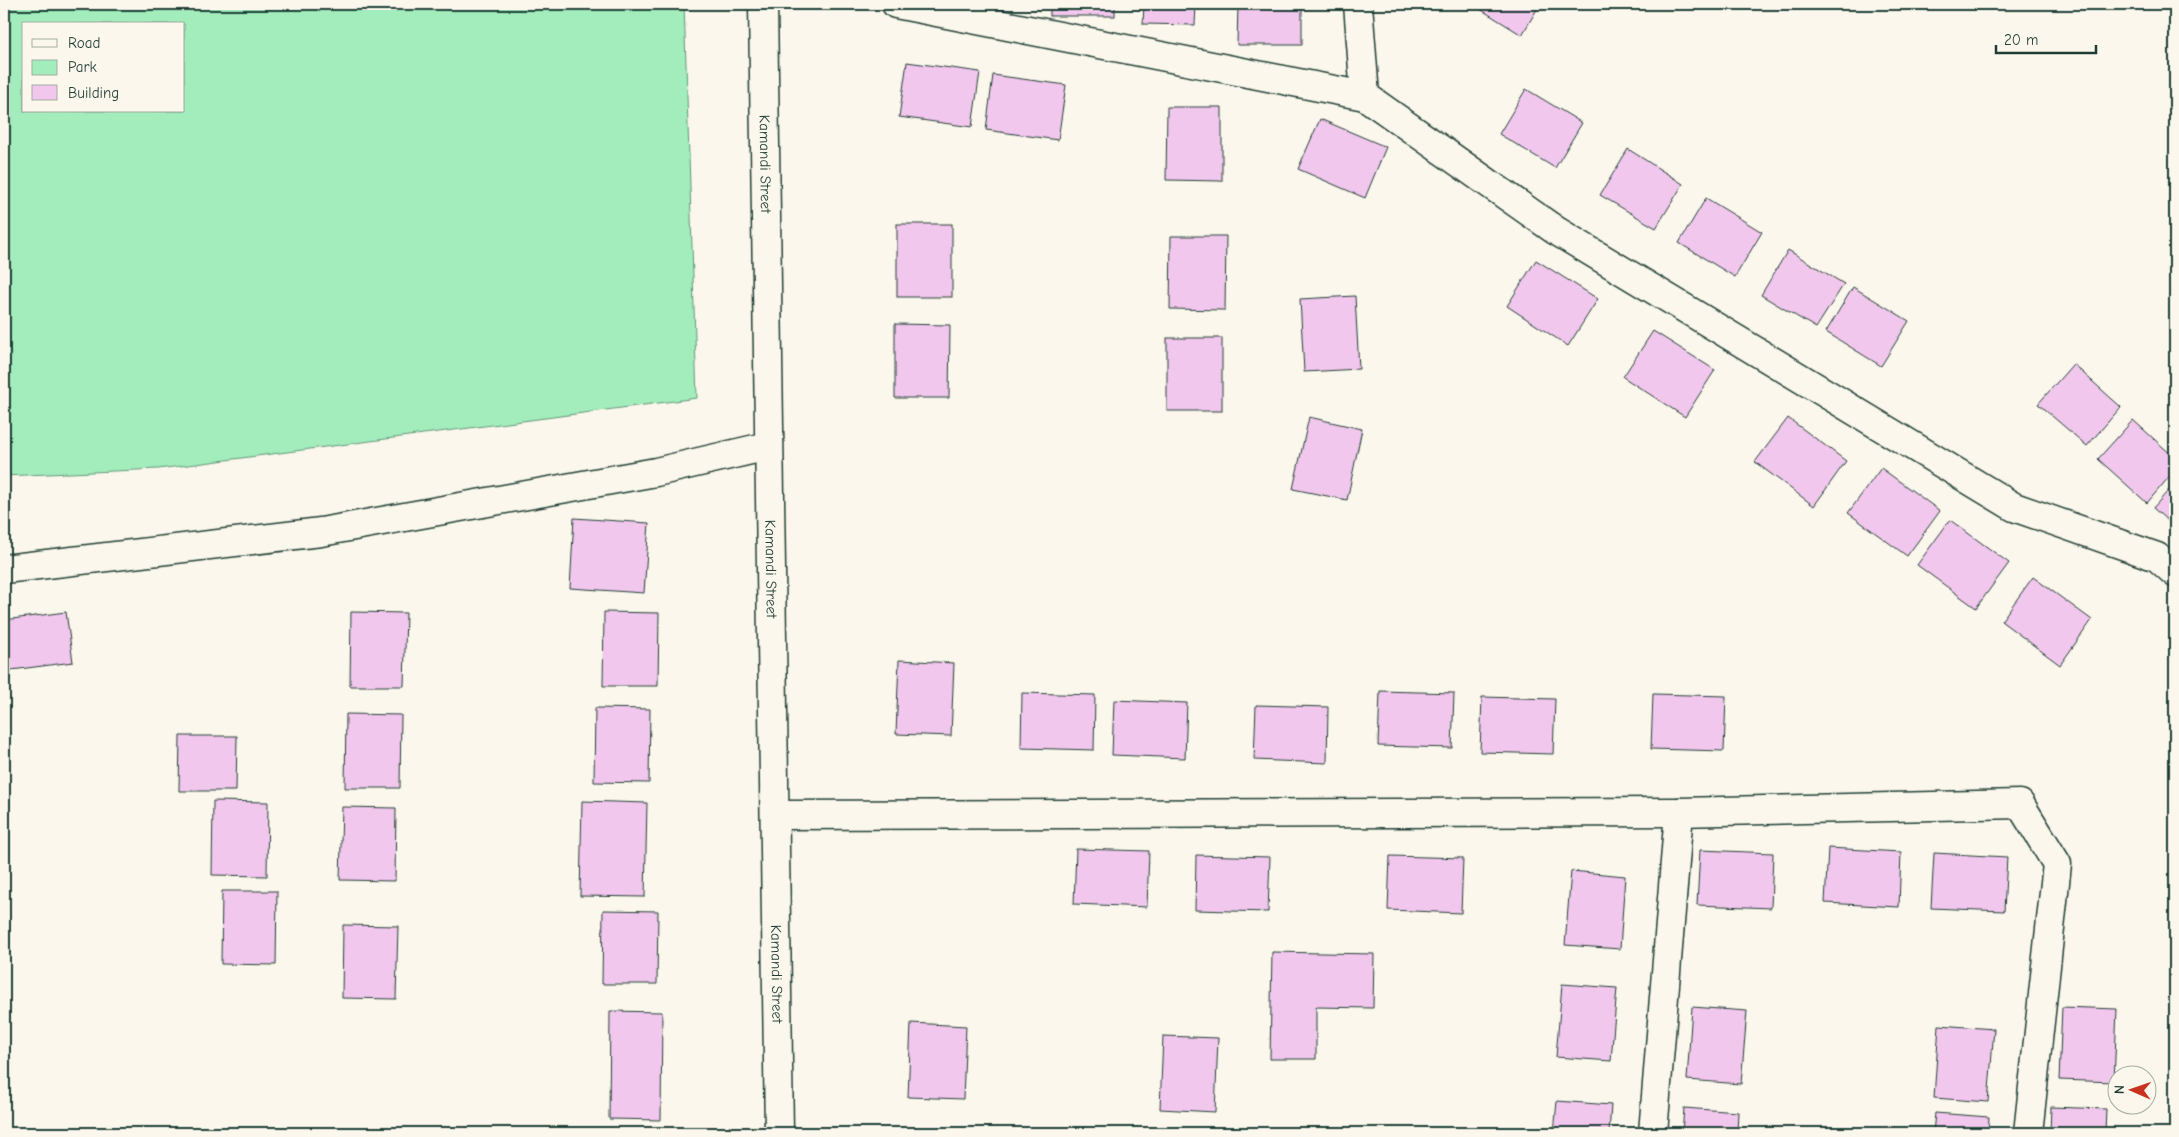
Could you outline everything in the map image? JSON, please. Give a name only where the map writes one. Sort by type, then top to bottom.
[{"type":"street","name":"Kamandi Street","points":[[763,4],[779,1133]]},
{"type":"street","points":[[896,4],[1365,96],[1555,230],[2014,507],[2157,557],[2175,573]]},
{"type":"street","points":[[1358,4],[1365,96]]},
{"type":"street","points":[[4,569],[321,532],[656,472],[768,446]]},
{"type":"street","points":[[775,815],[1679,812],[2020,804],[2057,864],[2028,1133]]},
{"type":"street","points":[[1653,1133],[1679,812]]},
{"type":"green space","points":[[4,4],[684,4],[697,398],[158,469],[4,476]]},
{"type":"building","points":[[1050,4],[1115,4],[1115,16],[1050,16]]},
{"type":"building","points":[[1144,4],[1196,4],[1195,25],[1143,24]]},
{"type":"building","points":[[1238,4],[1302,4],[1302,45],[1237,45]]},
{"type":"building","points":[[1472,4],[1540,4],[1522,35]]},
{"type":"building","points":[[907,62],[980,72],[972,127],[899,117]]},
{"type":"building","points":[[993,75],[1066,85],[1058,140],[986,130]]},
{"type":"building","points":[[1526,89],[1582,123],[1555,168],[1499,134]]},
{"type":"building","points":[[1167,107],[1222,107],[1222,181],[1166,180]]},
{"type":"building","points":[[1320,119],[1386,147],[1365,198],[1298,169]]},
{"type":"building","points":[[1628,149],[1683,184],[1656,228],[1600,195]]},
{"type":"building","points":[[1706,198],[1762,232],[1735,277],[1679,243]]},
{"type":"building","points":[[897,224],[952,224],[952,297],[897,297]]},
{"type":"building","points":[[1171,236],[1226,236],[1225,310],[1170,309]]},
{"type":"building","points":[[1788,250],[1844,284],[1816,328],[1761,295]]},
{"type":"building","points":[[1536,260],[1598,299],[1568,346],[1507,306]]},
{"type":"building","points":[[1853,287],[1909,321],[1881,366],[1826,332]]},
{"type":"building","points":[[1355,296],[1359,369],[1304,372],[1300,299]]},
{"type":"building","points":[[895,324],[950,325],[949,398],[895,398]]},
{"type":"building","points":[[1653,331],[1715,370],[1685,417],[1623,377]]},
{"type":"building","points":[[1167,338],[1222,338],[1222,411],[1167,411]]},
{"type":"building","points":[[2073,364],[2121,407],[2087,446],[2038,404]]},
{"type":"building","points":[[1309,417],[1362,429],[1347,500],[1293,489]]},
{"type":"building","points":[[1788,418],[1846,461],[1814,506],[1755,462]]},
{"type":"building","points":[[2133,420],[2175,458],[2175,470],[2147,503],[2098,459]]},
{"type":"building","points":[[1881,468],[1940,511],[1907,556],[1848,513]]},
{"type":"building","points":[[2175,483],[2175,527],[2153,508]]},
{"type":"building","points":[[574,518],[649,523],[644,593],[570,588]]},
{"type":"building","points":[[1950,520],[2009,563],[1976,608],[1917,565]]},
{"type":"building","points":[[2033,577],[2092,620],[2060,665],[2001,621]]},
{"type":"building","points":[[66,612],[73,662],[4,671],[4,620]]},
{"type":"building","points":[[351,612],[406,613],[404,686],[350,686]]},
{"type":"building","points":[[604,612],[659,613],[658,686],[603,686]]},
{"type":"building","points":[[899,660],[954,663],[951,736],[896,734]]},
{"type":"building","points":[[1380,691],[1454,693],[1452,748],[1378,746]]},
{"type":"building","points":[[4,693],[7,766],[4,766]]},
{"type":"building","points":[[1022,693],[1095,695],[1094,750],[1021,748]]},
{"type":"building","points":[[1653,694],[1726,696],[1724,751],[1651,749]]},
{"type":"building","points":[[1482,697],[1555,699],[1553,754],[1480,752]]},
{"type":"building","points":[[1114,700],[1187,703],[1185,758],[1112,755]]},
{"type":"building","points":[[1256,705],[1328,707],[1327,763],[1254,760]]},
{"type":"building","points":[[595,708],[650,709],[649,783],[594,782]]},
{"type":"building","points":[[346,714],[401,715],[400,788],[345,788]]},
{"type":"building","points":[[180,736],[237,736],[236,791],[179,791]]},
{"type":"building","points":[[213,801],[268,802],[267,876],[212,875]]},
{"type":"building","points":[[582,801],[647,803],[645,897],[580,896]]},
{"type":"building","points":[[342,807],[396,808],[395,881],[340,880]]},
{"type":"building","points":[[1828,848],[1901,852],[1899,907],[1825,903]]},
{"type":"building","points":[[1076,849],[1149,851],[1147,907],[1074,904]]},
{"type":"building","points":[[1700,850],[1773,853],[1771,908],[1697,905]]},
{"type":"building","points":[[1934,853],[2007,857],[2004,911],[1931,908]]},
{"type":"building","points":[[1196,855],[1270,857],[1268,912],[1195,910]]},
{"type":"building","points":[[1390,856],[1463,858],[1461,913],[1388,910]]},
{"type":"building","points":[[1571,871],[1625,876],[1620,949],[1565,945]]},
{"type":"building","points":[[222,891],[277,891],[276,965],[221,964]]},
{"type":"building","points":[[603,910],[658,911],[657,984],[602,984]]},
{"type":"building","points":[[343,925],[398,926],[396,999],[342,998]]},
{"type":"building","points":[[1272,952],[1374,954],[1373,1008],[1316,1007],[1316,1059],[1270,1059]]},
{"type":"building","points":[[1562,984],[1617,988],[1611,1061],[1556,1057]]},
{"type":"building","points":[[1692,1007],[1747,1011],[1741,1084],[1687,1080]]},
{"type":"building","points":[[2062,1007],[2117,1009],[2115,1064],[2106,1064],[2106,1082],[2059,1080]]},
{"type":"building","points":[[610,1011],[662,1012],[661,1120],[609,1119]]},
{"type":"building","points":[[911,1023],[966,1026],[963,1099],[908,1097]]},
{"type":"building","points":[[1939,1025],[1994,1029],[1988,1102],[1934,1098]]},
{"type":"building","points":[[1163,1036],[1218,1038],[1215,1112],[1160,1109]]},
{"type":"building","points":[[1557,1101],[1611,1105],[1609,1133],[1554,1133]]},
{"type":"building","points":[[2051,1107],[2106,1109],[2105,1133],[2050,1133]]},
{"type":"building","points":[[1684,1108],[1738,1112],[1737,1133],[1682,1133]]},
{"type":"building","points":[[1935,1113],[1989,1117],[1988,1133],[1933,1133]]},
{"type":"building","points":[[914,1129],[968,1132],[968,1133],[914,1133]]}]
